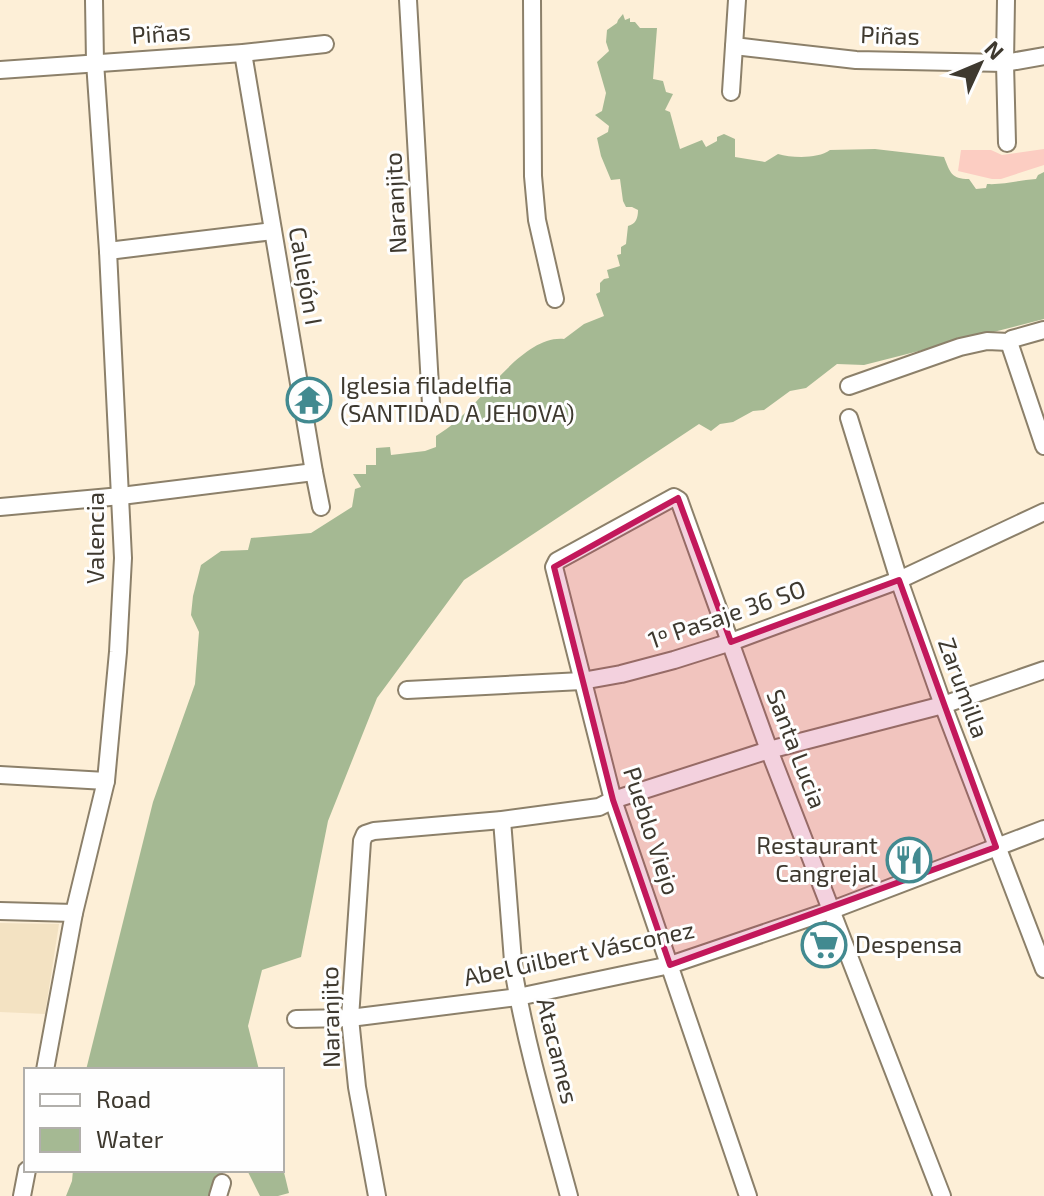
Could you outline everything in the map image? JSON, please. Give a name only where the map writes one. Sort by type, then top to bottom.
[{"type":"street","name":"Valencia","points":[[45,1068],[74,913],[106,781],[123,558],[94,0]]},
{"type":"street","name":"Naranjito","points":[[408,0],[431,404]]},
{"type":"street","points":[[532,0],[533,176],[537,220],[555,299]]},
{"type":"street","points":[[731,92],[737,0]]},
{"type":"street","points":[[1006,0],[1007,143]]},
{"type":"street","name":"Piñas","points":[[0,70],[243,53],[325,44]]},
{"type":"street","name":"Piñas","points":[[734,46],[856,60],[1005,63],[1044,56]]},
{"type":"street","name":"Callejón I","points":[[243,53],[321,507]]},
{"type":"street","points":[[108,251],[273,231]]},
{"type":"street","points":[[849,386],[960,347],[987,341],[1009,342],[1044,330]]},
{"type":"street","points":[[1009,342],[1044,446]]},
{"type":"street","name":"Zarumilla","points":[[849,418],[899,580],[943,705],[1044,969]]},
{"type":"street","points":[[0,507],[121,496],[314,472]]},
{"type":"street","name":"Pueblo Viejo","points":[[676,497],[557,561],[554,567],[613,800],[748,1196]]},
{"type":"street","name":"Santa Lucia","points":[[676,497],[769,750],[942,1196]]},
{"type":"street","name":"1º Pasaje 36 SO","points":[[407,690],[582,681],[647,667],[731,642],[899,580],[1044,512]]},
{"type":"street","points":[[502,820],[599,807],[769,750],[943,705],[1044,670]]},
{"type":"street","points":[[0,775],[106,781]]},
{"type":"street","name":"Naranjito","points":[[377,1196],[357,1087],[350,1018],[363,836],[374,831],[502,820]]},
{"type":"street","name":"Atacames","points":[[502,820],[518,997],[569,1196]]},
{"type":"street","name":"Abel Gilbert Vásconez","points":[[296,1019],[350,1018],[518,997],[670,965],[832,910],[1044,829]]},
{"type":"street","points":[[0,911],[74,913]]},
{"type":"street","points":[[22,1196],[27,1172]]},
{"type":"highlighted area","points":[[678,498],[731,642],[899,580],[996,847],[670,965],[613,800],[554,567]]},
{"type":"shaded area","points":[[1044,149],[1044,165],[1001,179],[958,171],[961,150],[991,150],[1002,155]]},
{"type":"shaded area","points":[[0,923],[59,924],[45,1014],[0,1012]]},
{"type":"water","points":[[623,14],[625,20],[630,18],[630,22],[635,22],[640,28],[657,28],[653,79],[663,81],[666,92],[673,94],[665,110],[670,112],[680,149],[702,140],[706,147],[724,134],[735,139],[735,157],[765,162],[778,154],[805,157],[830,150],[875,149],[944,157],[952,174],[969,179],[976,189],[986,188],[987,184],[1036,179],[1044,172],[1044,319],[864,365],[837,364],[806,388],[790,391],[764,410],[720,424],[711,431],[699,424],[464,580],[377,698],[328,821],[301,957],[262,970],[248,1026],[258,1068],[86,1068],[153,802],[195,684],[199,632],[191,615],[201,565],[221,551],[248,550],[251,538],[311,533],[352,507],[355,489],[361,487],[353,474],[366,474],[366,465],[376,465],[376,448],[390,447],[391,455],[436,447],[436,436],[467,411],[520,357],[549,340],[564,339],[584,324],[604,316],[596,294],[600,292],[600,283],[609,278],[607,270],[620,266],[617,255],[621,254],[621,247],[626,244],[628,226],[635,222],[638,213],[632,207],[626,207],[620,179],[611,180],[597,138],[608,132],[609,126],[595,115],[602,111],[606,93],[597,62],[609,51],[607,30]]},
{"type":"water","points":[[73,1172],[224,1172],[210,1196],[66,1196]]},
{"type":"water","points":[[248,1172],[284,1172],[289,1193],[260,1196]]},
{"type":"place","name":"Iglesia filadelfia (SANTIDAD A JEHOVA)","points":[[309,400]]},
{"type":"place","name":"Restaurant Cangrejal","points":[[909,860]]},
{"type":"place","name":"Despensa","points":[[824,945]]}]
